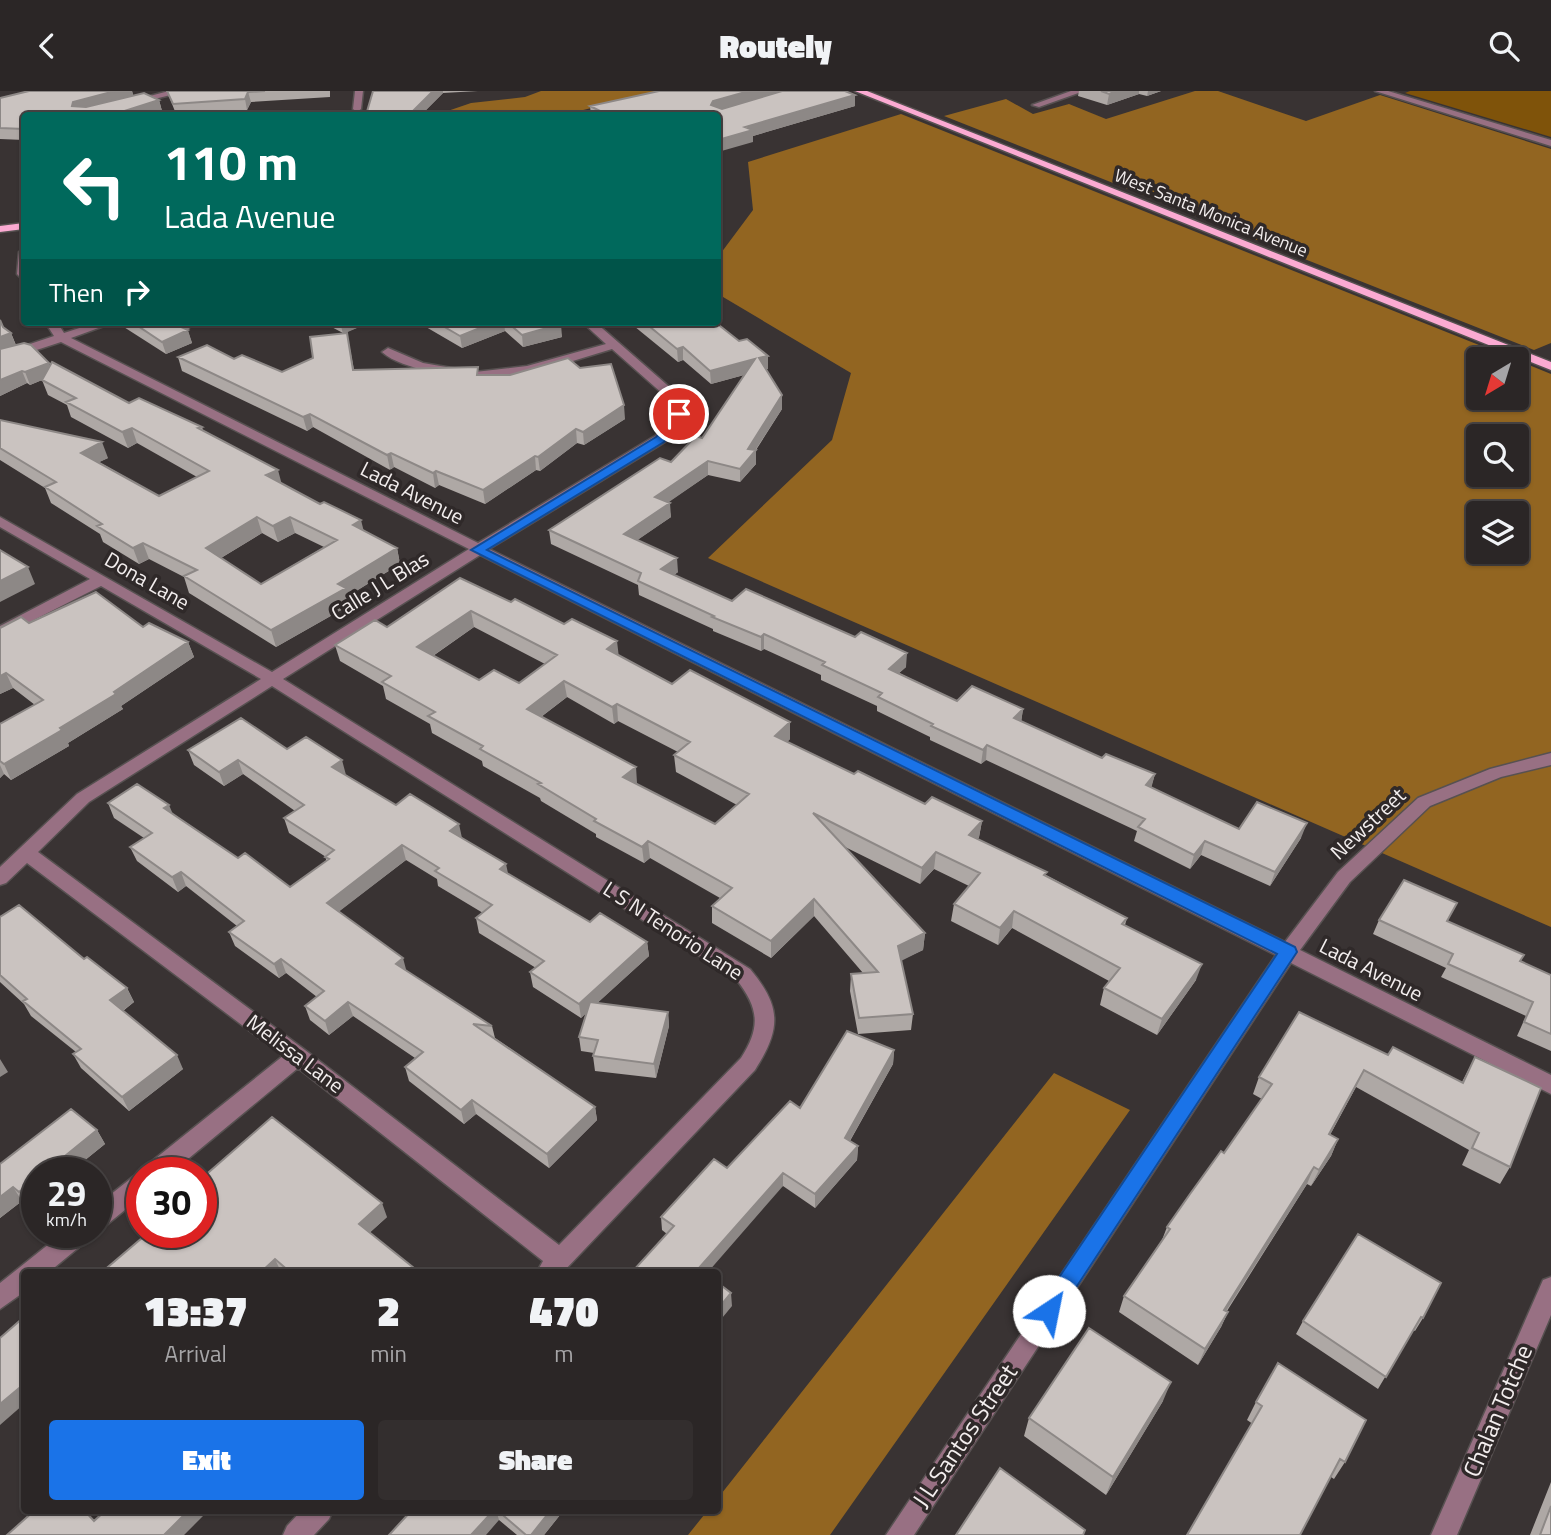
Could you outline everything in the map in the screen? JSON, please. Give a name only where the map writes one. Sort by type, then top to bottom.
[{"type":"main road","name":"West Santa Monica Avenue","points":[[859,91],[1551,366]]},
{"type":"main road","points":[[0,229],[21,226]]},
{"type":"street","points":[[92,112],[145,97],[183,91]]},
{"type":"street","points":[[358,109],[359,91]]},
{"type":"street","points":[[1036,105],[1080,91]]},
{"type":"street","points":[[1379,91],[1551,143]]},
{"type":"street","points":[[53,326],[60,337]]},
{"type":"street","points":[[0,358],[96,326]]},
{"type":"street","name":"Calle J L Blas","points":[[0,878],[83,798],[477,550],[660,439],[673,427],[679,414],[678,401],[592,326]]},
{"type":"street","name":"Lada Avenue","points":[[60,337],[477,550],[1551,1085]]},
{"type":"street","points":[[388,352],[412,364],[444,374],[486,376],[523,371],[613,345]]},
{"type":"street","name":"Dona Lane","points":[[0,521],[272,679]]},
{"type":"street","points":[[0,632],[102,579]]},
{"type":"street","name":"L S N Tenorio Lane","points":[[272,679],[743,974],[757,989],[765,1007],[766,1027],[760,1046],[748,1064],[554,1266]]},
{"type":"street","name":"Newstreet","points":[[1288,952],[1344,877],[1424,802],[1496,773],[1551,759]]},
{"type":"street","name":"Melissa Lane","points":[[27,853],[298,1056],[554,1266]]},
{"type":"street","name":"J L Santos Street","points":[[899,1535],[1288,952]]},
{"type":"street","points":[[175,1157],[298,1056]]},
{"type":"street","points":[[112,1207],[126,1196]]},
{"type":"street","points":[[36,1269],[61,1248]]},
{"type":"street","points":[[0,1298],[21,1280]]},
{"type":"street","name":"Chalan Totche","points":[[1444,1535],[1551,1288]]},
{"type":"street","points":[[296,1535],[316,1514]]},
{"type":"shaded area","points":[[541,91],[660,91],[575,112],[445,112],[471,103],[525,97]]},
{"type":"shaded area","points":[[1195,91],[1218,91],[1306,121],[1380,95],[1551,149],[1551,343],[1534,350],[944,116],[1006,99],[1033,114],[1069,104],[1106,119]]},
{"type":"shaded area","points":[[1551,91],[1551,137],[1405,93]]},
{"type":"shaded area","points":[[901,114],[1484,347],[1466,347],[1466,410],[1529,410],[1530,365],[1551,374],[1551,927],[708,558],[832,440],[851,373],[721,296],[721,253],[753,210],[748,162]]},
{"type":"shaded area","points":[[1054,1073],[1130,1110],[830,1535],[688,1535],[705,1514],[721,1514],[721,1494]]},
{"type":"building","points":[[29,91],[115,91],[73,102],[72,106],[86,107],[144,93],[159,100],[121,112],[21,112],[21,129],[0,128],[0,98]]},
{"type":"building","points":[[167,91],[265,91],[248,92],[245,99],[173,104]]},
{"type":"building","points":[[373,91],[433,91],[412,112],[367,112]]},
{"type":"building","points":[[659,91],[749,91],[713,101],[711,105],[722,109],[782,91],[845,91],[855,95],[745,127],[753,130],[721,139],[721,112],[602,112],[590,106]]},
{"type":"building","points":[[0,320],[3,327],[11,333],[0,337]]},
{"type":"building","points":[[138,326],[179,326],[188,330],[162,342]]},
{"type":"building","points":[[443,326],[485,326],[460,336]]},
{"type":"building","points":[[512,326],[554,326],[522,335]]},
{"type":"building","points":[[649,326],[720,326],[739,341],[747,339],[768,356],[759,358],[782,395],[748,449],[756,450],[740,469],[708,461],[655,497],[670,503],[624,534],[677,558],[661,569],[732,601],[746,589],[855,637],[861,632],[907,653],[889,669],[957,701],[972,686],[1023,709],[1014,718],[1102,758],[1106,754],[1155,774],[1146,785],[1239,829],[1257,802],[1307,823],[1275,872],[1205,841],[1194,855],[1138,827],[1145,819],[987,745],[983,750],[931,726],[933,724],[878,697],[882,693],[822,665],[825,662],[764,634],[761,637],[712,617],[714,616],[638,581],[641,573],[549,530],[660,458],[671,462],[696,436],[702,438],[755,359],[710,371],[683,347],[677,349]]},
{"type":"building","points":[[347,333],[353,370],[478,367],[477,375],[510,375],[568,358],[580,368],[611,364],[624,405],[583,432],[576,429],[538,457],[535,456],[483,490],[436,471],[433,473],[391,453],[387,455],[310,414],[303,417],[178,357],[207,345],[234,359],[242,355],[282,372],[313,358],[310,337]]},
{"type":"building","points":[[24,343],[31,345],[49,363],[0,380],[0,349]]},
{"type":"building","points":[[52,362],[129,403],[139,398],[202,427],[198,428],[278,470],[266,475],[320,504],[324,502],[361,520],[353,525],[397,548],[338,584],[346,588],[271,630],[184,576],[197,570],[143,543],[133,548],[97,526],[102,524],[45,487],[56,482],[0,448],[0,420],[102,442],[81,453],[159,496],[209,471],[132,428],[122,432],[66,402],[76,398],[42,380]],"holes":[[[257,517],[273,526],[290,517],[337,540],[261,584],[206,548]]]},
{"type":"building","points":[[0,550],[28,567],[0,581]]},
{"type":"building","points":[[460,578],[511,602],[515,599],[564,624],[572,619],[617,641],[607,649],[672,684],[690,670],[790,722],[775,736],[854,774],[858,771],[925,804],[932,797],[982,821],[969,835],[1047,872],[1044,875],[1127,918],[1122,924],[1202,964],[1162,1019],[1104,988],[1120,968],[1014,911],[1000,928],[954,904],[980,873],[936,852],[922,868],[813,813],[925,933],[898,946],[913,1014],[859,1018],[851,974],[878,972],[814,899],[771,941],[712,906],[732,888],[648,841],[642,847],[594,821],[596,819],[538,784],[541,783],[480,749],[483,746],[428,716],[435,712],[382,682],[391,676],[335,645],[375,620],[387,627]],"holes":[[[471,611],[557,655],[519,683],[494,670],[479,680],[417,647]],[[564,681],[612,707],[617,704],[690,742],[674,755],[749,794],[715,824],[623,777],[636,767],[527,709]]]},
{"type":"building","points":[[96,592],[143,627],[149,623],[188,642],[114,692],[116,694],[60,728],[62,730],[4,764],[0,761],[0,724],[43,700],[6,673],[0,676],[0,628],[21,617],[29,623]]},
{"type":"building","points":[[241,718],[287,749],[306,737],[342,760],[332,767],[396,805],[410,794],[459,824],[450,831],[506,864],[500,869],[590,922],[600,913],[647,942],[579,1004],[530,972],[544,961],[476,918],[492,905],[435,871],[439,868],[402,845],[327,903],[403,958],[396,964],[492,1026],[473,1024],[595,1107],[547,1154],[472,1100],[461,1110],[405,1067],[423,1052],[348,1002],[325,1021],[305,1006],[324,991],[281,959],[274,964],[229,932],[244,921],[181,872],[172,877],[130,847],[152,833],[108,803],[137,784],[169,805],[164,808],[238,858],[245,853],[290,887],[329,859],[325,857],[334,850],[284,818],[304,805],[238,760],[219,772],[188,750]]},
{"type":"building","points":[[1404,880],[1457,903],[1447,921],[1524,955],[1520,961],[1551,975],[1551,1034],[1524,1022],[1533,1002],[1448,964],[1453,954],[1379,920]]},
{"type":"building","points":[[19,905],[84,959],[87,957],[127,988],[110,1000],[177,1055],[122,1097],[73,1054],[81,1049],[23,1001],[27,999],[0,975],[0,917]]},
{"type":"building","points":[[590,1002],[668,1012],[654,1064],[593,1056],[598,1040],[579,1037]]},
{"type":"building","points":[[1299,1012],[1388,1055],[1393,1047],[1463,1083],[1475,1057],[1541,1088],[1510,1167],[1472,1148],[1479,1133],[1364,1070],[1329,1134],[1338,1139],[1319,1170],[1314,1167],[1224,1310],[1228,1312],[1205,1349],[1124,1296],[1170,1229],[1167,1227],[1190,1194],[1221,1151],[1224,1153],[1272,1084],[1259,1077]]},
{"type":"building","points":[[847,1031],[894,1050],[845,1138],[858,1146],[815,1194],[783,1173],[698,1269],[635,1269],[674,1226],[661,1217],[714,1159],[727,1168],[790,1101],[800,1108]]},
{"type":"building","points":[[71,1109],[97,1130],[64,1157],[21,1157],[21,1190],[19,1192],[13,1187],[0,1197],[0,1164]]},
{"type":"building","points":[[272,1117],[382,1203],[359,1224],[415,1269],[287,1269],[275,1259],[264,1269],[106,1269],[130,1248],[217,1248],[217,1165]]},
{"type":"building","points":[[1358,1234],[1441,1283],[1423,1318],[1421,1317],[1386,1377],[1303,1321]]},
{"type":"building","points":[[721,1285],[731,1293],[721,1305]]},
{"type":"building","points":[[21,1320],[21,1386],[0,1404],[0,1338]]},
{"type":"building","points":[[1089,1328],[1171,1382],[1113,1477],[1029,1418]]},
{"type":"building","points":[[1278,1363],[1366,1420],[1345,1462],[1340,1459],[1300,1535],[1187,1535],[1262,1406],[1256,1402]]},
{"type":"building","points":[[1000,1468],[1085,1530],[1083,1535],[956,1535]]},
{"type":"building","points":[[1551,1506],[1551,1535],[1540,1535]]},
{"type":"building","points":[[31,1514],[88,1514],[94,1521],[102,1514],[185,1514],[164,1535],[7,1535]]},
{"type":"building","points":[[408,1514],[490,1514],[471,1535],[389,1535]]},
{"type":"building","points":[[502,1514],[548,1514],[531,1535],[526,1535]]},
{"type":"route","points":[[679,414],[673,427],[660,439],[477,550],[1288,952],[1049,1311]]}]
